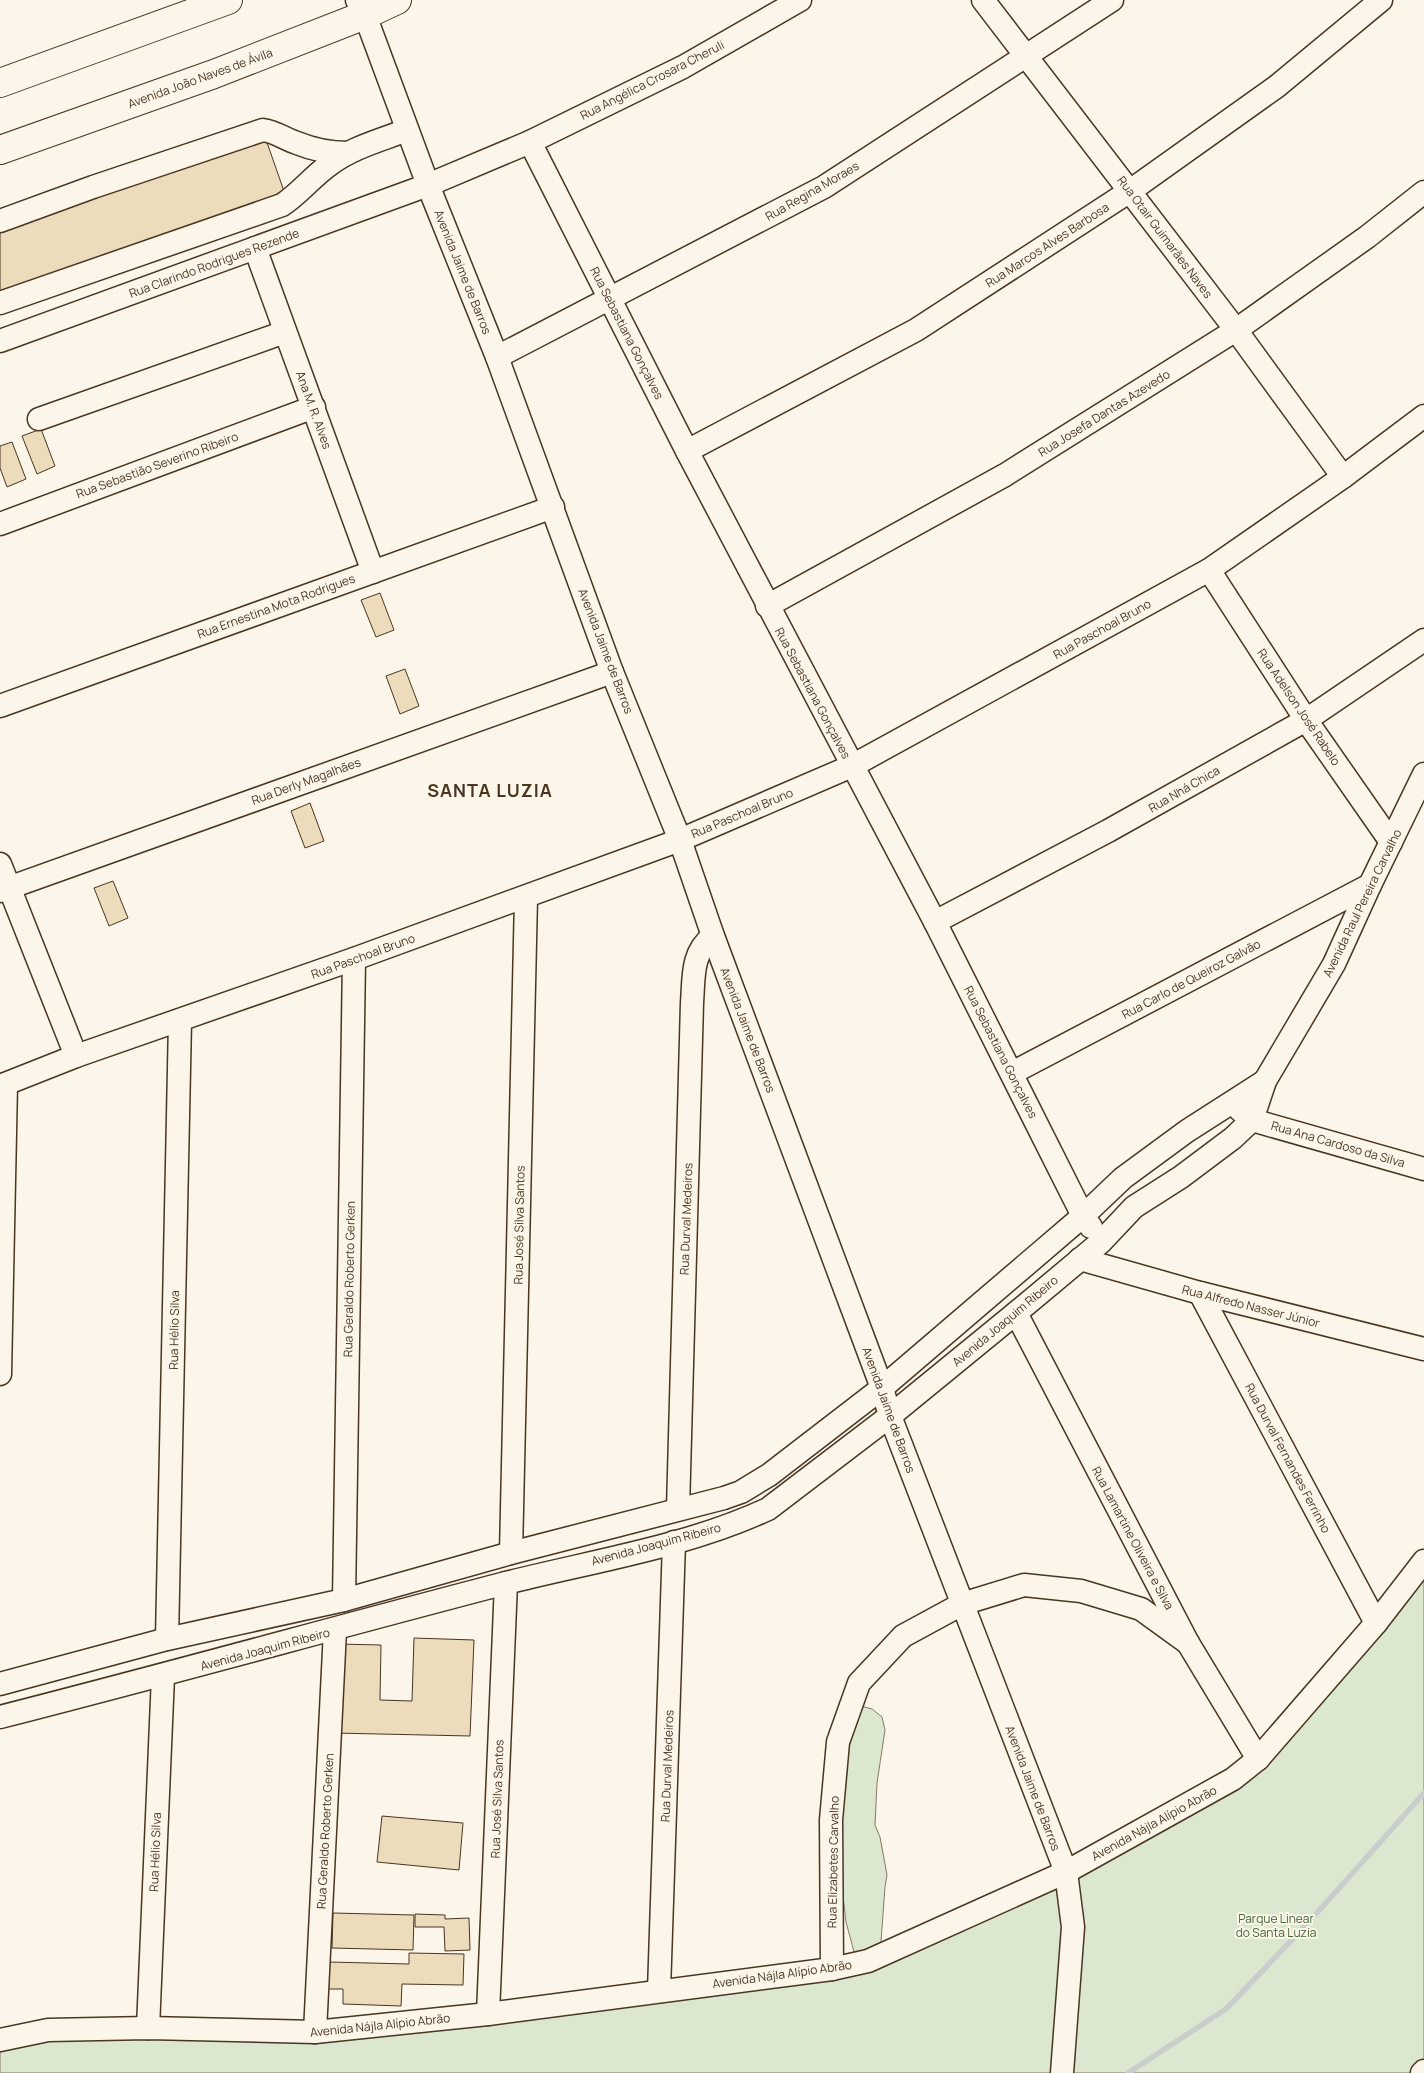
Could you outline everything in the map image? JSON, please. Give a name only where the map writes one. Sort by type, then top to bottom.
[{"type":"main road","points":[[0,83],[228,0]]},
{"type":"main road","name":"Avenida João Naves de Ávila","points":[[0,150],[214,74],[361,8],[397,0]]},
{"type":"street","name":"Rua Angélica Crosara Cheruli","points":[[428,185],[530,142],[683,67],[800,0]]},
{"type":"street","name":"Rua Otair Guimarães Naves","points":[[983,0],[1236,330],[1344,478]]},
{"type":"street","name":"Rua Regina Moraes","points":[[497,357],[824,188],[1112,0]]},
{"type":"street","name":"Rua Marcos Alves Barbosa","points":[[686,451],[916,330],[1130,191],[1276,87],[1381,0]]},
{"type":"street","name":"Avenida Jaime de Barros","points":[[361,8],[428,185],[497,357],[612,672],[680,840],[713,936],[882,1388],[890,1416],[1066,1872],[1073,1927],[1062,2073]]},
{"type":"street","points":[[0,221],[112,180],[263,130],[271,131],[311,148],[332,153],[348,154]]},
{"type":"street","points":[[0,303],[282,205],[295,197],[315,175],[330,163],[407,130]]},
{"type":"street","name":"Rua Sebastiana Gonçalves","points":[[530,142],[686,451],[935,922],[1083,1216],[1101,1242]]},
{"type":"street","name":"Rua Clarindo Rodrigues Rezende","points":[[0,341],[428,185]]},
{"type":"street","name":"Rua Josefa Dantas Azevedo","points":[[767,606],[1005,475],[1236,330],[1367,238],[1424,192]]},
{"type":"street","name":"Ana M. R. Alves","points":[[255,248],[373,572]]},
{"type":"street","points":[[39,419],[285,332]]},
{"type":"street","name":"Rua Sebastião Severino Ribeiro","points":[[0,524],[314,407]]},
{"type":"street","name":"Rua Paschoal Bruno","points":[[3,1085],[76,1056],[526,898],[680,840],[852,766],[1209,570],[1344,478],[1424,416]]},
{"type":"street","name":"Rua Ernestina Mota Rodrigues","points":[[0,706],[552,507]]},
{"type":"street","name":"Rua Adelson José Rabelo","points":[[1209,570],[1306,720],[1391,842]]},
{"type":"street","name":"Rua Nhá Chica","points":[[935,922],[1108,832],[1306,720],[1424,640]]},
{"type":"street","name":"Rua Derly Magalhães","points":[[5,889],[612,672]]},
{"type":"street","name":"Avenida Raul Pereira Carvalho","points":[[1252,1120],[1265,1081],[1334,964],[1424,774]]},
{"type":"street","points":[[0,864],[5,889],[76,1056]]},
{"type":"street","name":"Rua Carlo de Queiroz Galvão","points":[[1012,1073],[1370,885]]},
{"type":"street","name":"Rua José Silva Santos","points":[[512,1553],[526,898]]},
{"type":"street","name":"Rua Durval Medeiros","points":[[678,1510],[692,1003],[697,953],[702,944],[713,936]]},
{"type":"street","name":"Rua Geraldo Roberto Gerken","points":[[344,1600],[354,959]]},
{"type":"street","name":"Rua Hélio Silva","points":[[167,1639],[180,1021]]},
{"type":"street","name":"Avenida Raul Pereira Carvalho","points":[[1231,1103],[1265,1081]]},
{"type":"street","points":[[0,1374],[3,1085]]},
{"type":"street","points":[[0,1684],[167,1639],[344,1600],[741,1492],[769,1475],[882,1388],[1083,1216],[1123,1178],[1187,1131],[1231,1103],[1252,1120]]},
{"type":"street","name":"Rua Ana Cardoso da Silva","points":[[1252,1120],[1424,1169]]},
{"type":"street","name":"Avenida Joaquim Ribeiro","points":[[0,1718],[506,1583],[674,1542],[748,1518],[768,1509],[890,1416],[1016,1313],[1101,1242],[1134,1207],[1181,1177],[1233,1138],[1252,1120]]},
{"type":"street","name":"Rua Alfredo Nasser Júnior","points":[[1080,1259],[1200,1293],[1424,1349]]},
{"type":"street","name":"Rua Durval Fernandes Ferrinho","points":[[1200,1293],[1376,1623]]},
{"type":"street","name":"Rua Lamartine Oliveira e Silva","points":[[1016,1313],[1188,1644],[1258,1759]]},
{"type":"street","name":"Rua Durval Medeiros","points":[[659,1990],[674,1542]]},
{"type":"street","name":"Avenida Nájla Alípio Abrão","points":[[0,2040],[48,2030],[148,2028],[315,2032],[488,2014],[659,1990],[832,1969],[868,1962],[1066,1872],[1233,1779],[1258,1759],[1376,1623],[1424,1560]]},
{"type":"street","name":"Rua José Silva Santos","points":[[488,2014],[506,1583]]},
{"type":"street","name":"Rua Elizabetes Carvalho","points":[[832,1969],[831,1820],[838,1742],[859,1684],[903,1636],[962,1604],[1024,1584],[1081,1591],[1141,1609],[1188,1644]]},
{"type":"street","name":"Rua Geraldo Roberto Gerken","points":[[315,2032],[335,1630]]},
{"type":"street","name":"Rua Hélio Silva","points":[[148,2028],[163,1676]]},
{"type":"green space","name":"Parque Linear do Santa Luzia","points":[[1424,1561],[1424,2066],[1413,2073],[0,2073],[0,2040],[315,2032],[857,1963],[846,1922],[841,1879],[839,1774],[861,1706],[872,1709],[882,1717],[885,1730],[877,1783],[875,1825],[880,1837],[887,1875],[880,1955],[1233,1779]]},
{"type":"building","points":[[264,134],[285,194],[0,293],[0,227]]},
{"type":"building","points":[[41,429],[55,466],[37,474],[22,436]]},
{"type":"building","points":[[12,442],[26,479],[7,487],[0,468],[0,446]]},
{"type":"building","points":[[380,593],[394,630],[376,637],[361,600]]},
{"type":"building","points":[[405,669],[419,706],[400,714],[386,676]]},
{"type":"building","points":[[310,803],[324,841],[305,848],[291,811]]},
{"type":"building","points":[[113,881],[128,918],[109,926],[94,888]]},
{"type":"building","points":[[414,1638],[474,1640],[470,1736],[334,1733],[337,1644],[381,1645],[380,1700],[412,1701]]},
{"type":"building","points":[[382,1816],[463,1823],[459,1870],[377,1862]]},
{"type":"building","points":[[333,1913],[414,1915],[413,1950],[332,1948]]},
{"type":"building","points":[[415,1914],[445,1915],[445,1919],[469,1918],[470,1950],[445,1951],[444,1927],[415,1927]]},
{"type":"building","points":[[409,1953],[464,1954],[463,1985],[402,1984],[401,2006],[343,2004],[343,1989],[328,1989],[329,1962],[409,1964]]},
{"type":"waterway","points":[[1128,2073],[1226,2009],[1308,1923],[1424,1793]]},
{"type":"district","name":"SANTA LUZIA","points":[[490,790]]}]
